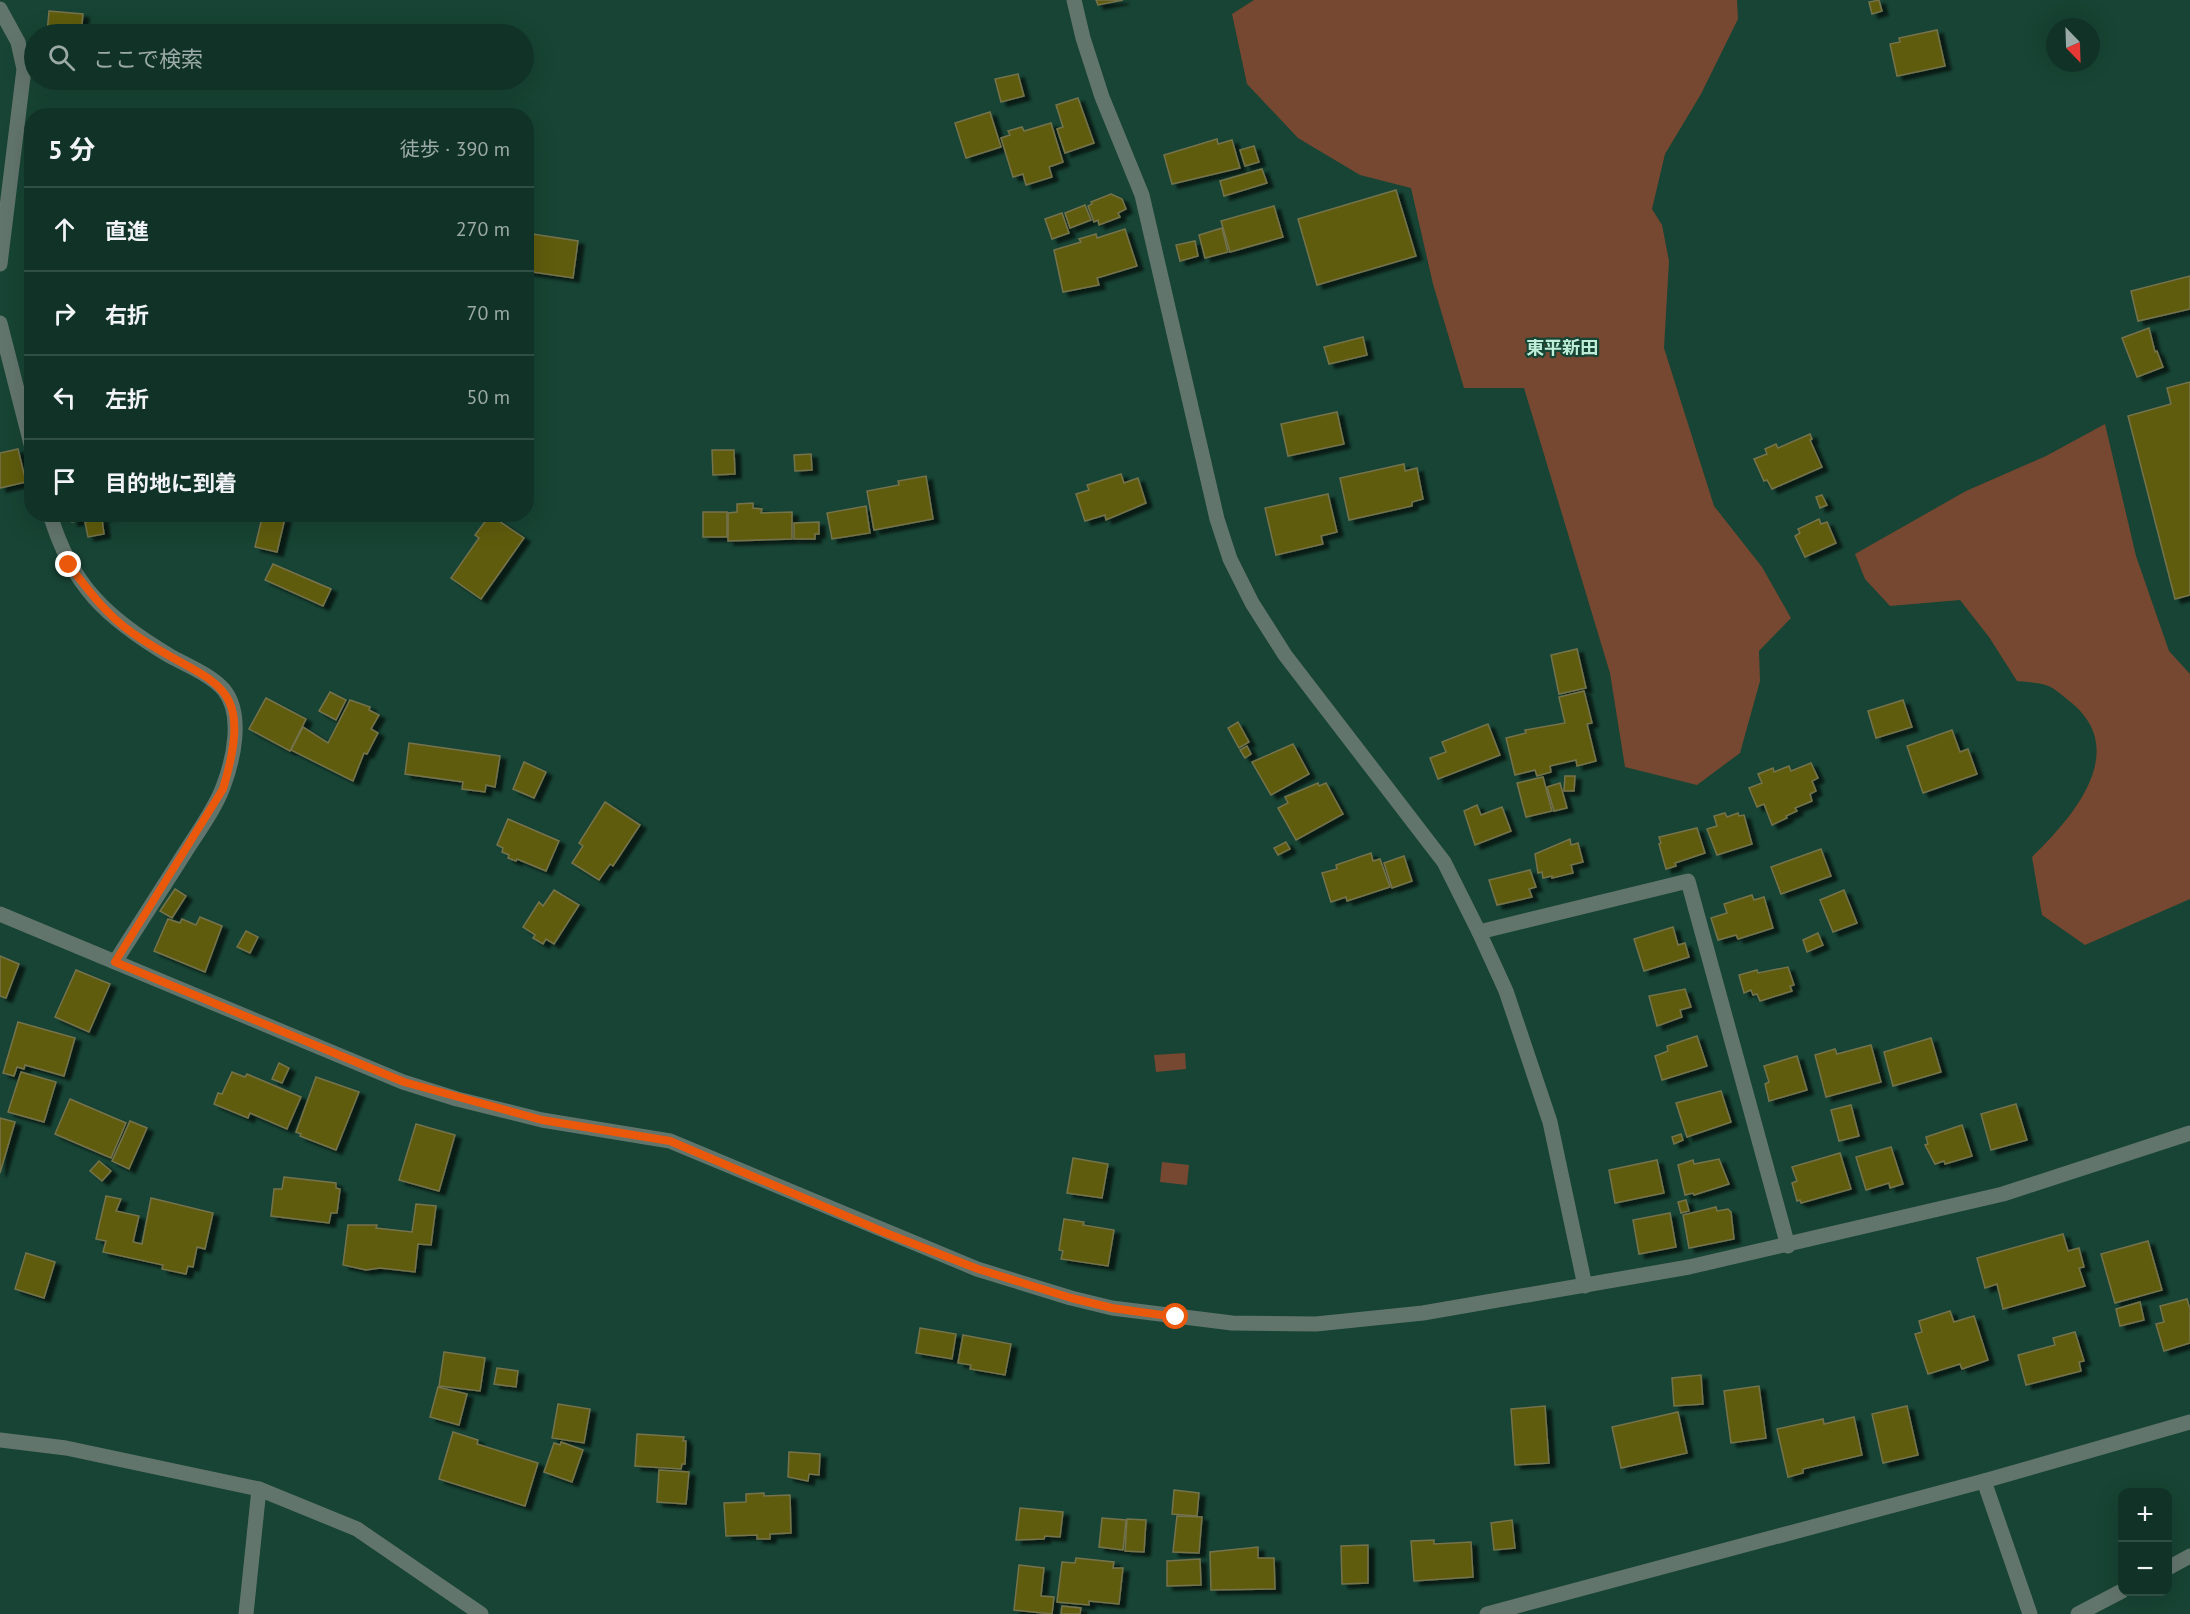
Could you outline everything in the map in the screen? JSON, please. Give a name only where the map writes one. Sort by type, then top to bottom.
[{"type":"street","points":[[1074,0],[1083,38],[1102,97],[1142,195],[1217,519],[1230,559],[1252,603],[1285,655],[1444,862],[1479,932],[1506,991],[1550,1122],[1585,1286]]},
{"type":"street","points":[[0,9],[18,42],[24,69],[0,264]]},
{"type":"street","points":[[0,323],[24,417]]},
{"type":"street","points":[[53,522],[69,565],[100,605],[131,632],[213,681],[225,692],[233,711],[235,730],[230,764],[223,789],[115,962]]},
{"type":"street","points":[[1479,932],[1688,881],[1788,1246]]},
{"type":"street","points":[[0,914],[404,1082],[542,1120],[670,1141],[886,1233],[978,1269],[1112,1308],[1232,1323],[1316,1324],[1423,1313],[1585,1286],[1788,1246],[2003,1194],[2190,1133]]},
{"type":"street","points":[[1487,1614],[1520,1610],[2190,1422]]},
{"type":"street","points":[[0,1440],[66,1448],[259,1490],[357,1529],[481,1614]]},
{"type":"street","points":[[1984,1481],[2030,1614]]},
{"type":"street","points":[[246,1614],[259,1490]]},
{"type":"street","points":[[2172,1566],[2190,1556]]},
{"type":"street","points":[[2078,1614],[2118,1593]]},
{"type":"shaded area","points":[[1254,0],[1737,0],[1738,19],[1701,94],[1665,154],[1652,209],[1662,225],[1669,261],[1664,348],[1714,506],[1762,567],[1791,618],[1759,651],[1760,681],[1740,753],[1697,785],[1625,767],[1610,673],[1524,388],[1464,388],[1433,284],[1411,188],[1360,175],[1298,138],[1247,84],[1232,14]]},
{"type":"shaded area","points":[[2105,424],[2136,556],[2169,651],[2190,674],[2190,899],[2085,945],[2042,915],[2032,857],[2063,824],[2088,785],[2095,764],[2096,743],[2089,723],[2073,704],[2053,688],[2043,684],[2017,681],[1989,637],[1960,600],[1890,606],[1865,579],[1855,554],[1966,491],[2046,456]]},
{"type":"shaded area","points":[[1185,1053],[1186,1069],[1156,1072],[1154,1055]]},
{"type":"shaded area","points":[[1162,1162],[1189,1165],[1187,1185],[1160,1182]]},
{"type":"building","points":[[1096,0],[1123,0],[1098,5]]},
{"type":"building","points":[[1879,0],[1882,11],[1872,14],[1869,2]]},
{"type":"building","points":[[49,11],[83,14],[82,24],[48,24]]},
{"type":"building","points":[[1937,30],[1945,66],[1897,76],[1890,44],[1900,42],[1899,38]]},
{"type":"building","points":[[1018,74],[1024,96],[1001,102],[995,79]]},
{"type":"building","points":[[1078,98],[1094,143],[1065,153],[1057,129],[1063,127],[1056,105]]},
{"type":"building","points":[[990,112],[1001,147],[966,158],[955,123]]},
{"type":"building","points":[[1051,123],[1063,162],[1049,167],[1052,177],[1026,185],[1023,174],[1013,177],[1001,138],[1010,135],[1008,131],[1022,127],[1024,131]]},
{"type":"building","points":[[1217,139],[1218,144],[1232,140],[1240,168],[1172,184],[1164,155]]},
{"type":"building","points":[[1254,146],[1259,162],[1245,166],[1240,150]]},
{"type":"building","points":[[1262,169],[1267,183],[1224,196],[1220,181]]},
{"type":"building","points":[[1396,190],[1416,256],[1317,285],[1298,219]]},
{"type":"building","points":[[1111,194],[1122,199],[1126,209],[1118,213],[1120,217],[1099,225],[1098,220],[1094,222],[1088,206],[1092,204],[1091,202]]},
{"type":"building","points":[[1085,205],[1091,220],[1070,228],[1065,213]]},
{"type":"building","points":[[1274,206],[1283,237],[1230,252],[1221,221]]},
{"type":"building","points":[[1062,213],[1069,233],[1052,239],[1045,219]]},
{"type":"building","points":[[1222,228],[1228,252],[1205,258],[1199,235]]},
{"type":"building","points":[[1125,229],[1137,266],[1097,278],[1099,285],[1063,292],[1054,250],[1081,242],[1079,239],[1096,234],[1097,238]]},
{"type":"building","points":[[534,234],[578,241],[573,278],[534,272]]},
{"type":"building","points":[[1195,241],[1198,256],[1180,261],[1176,245]]},
{"type":"building","points":[[2190,276],[2190,309],[2138,321],[2131,291]]},
{"type":"building","points":[[2149,328],[2155,352],[2157,351],[2163,367],[2137,377],[2122,338]]},
{"type":"building","points":[[1363,337],[1367,355],[1329,364],[1324,347]]},
{"type":"building","points":[[2190,382],[2190,595],[2175,599],[2128,416],[2171,404],[2167,388]]},
{"type":"building","points":[[1337,412],[1344,444],[1288,456],[1281,424]]},
{"type":"building","points":[[1810,434],[1812,439],[1810,440],[1822,467],[1772,489],[1767,480],[1764,481],[1754,459],[1767,454],[1765,449],[1776,444],[1778,448]]},
{"type":"building","points":[[18,449],[24,482],[0,488],[0,453]]},
{"type":"building","points":[[712,450],[734,450],[735,474],[713,475]]},
{"type":"building","points":[[811,454],[812,470],[795,471],[794,455]]},
{"type":"building","points":[[1404,464],[1405,471],[1417,468],[1423,499],[1412,502],[1412,506],[1349,520],[1340,478]]},
{"type":"building","points":[[1121,474],[1124,483],[1138,478],[1146,503],[1106,520],[1105,515],[1085,521],[1076,494],[1089,490],[1087,485]]},
{"type":"building","points":[[926,476],[933,519],[874,530],[867,491],[899,485],[898,481]]},
{"type":"building","points":[[1328,494],[1337,532],[1321,536],[1323,544],[1276,555],[1265,508]]},
{"type":"building","points":[[1822,495],[1827,505],[1820,508],[1816,497]]},
{"type":"building","points":[[753,503],[753,508],[762,509],[761,513],[792,512],[792,539],[728,541],[728,513],[737,512],[737,504]]},
{"type":"building","points":[[866,506],[870,533],[832,539],[827,513]]},
{"type":"building","points":[[703,512],[727,512],[727,537],[703,537]]},
{"type":"building","points":[[1819,519],[1821,524],[1827,522],[1836,543],[1805,557],[1795,536],[1800,533],[1798,529]]},
{"type":"building","points":[[85,522],[102,522],[104,534],[88,537]]},
{"type":"building","points":[[261,522],[284,522],[277,552],[255,547]]},
{"type":"building","points":[[485,522],[500,522],[524,538],[481,599],[451,578],[479,538],[475,535]]},
{"type":"building","points":[[819,522],[819,534],[815,534],[815,539],[794,539],[794,523]]},
{"type":"building","points":[[273,564],[331,589],[323,606],[265,580]]},
{"type":"building","points":[[1577,649],[1586,688],[1559,694],[1551,655]]},
{"type":"building","points":[[1584,691],[1592,723],[1587,724],[1596,761],[1577,766],[1576,760],[1550,766],[1551,772],[1537,776],[1535,770],[1515,775],[1506,738],[1526,733],[1525,730],[1565,723],[1559,697]]},
{"type":"building","points":[[330,692],[346,700],[336,720],[319,711]]},
{"type":"building","points":[[266,698],[306,719],[290,751],[249,729]]},
{"type":"building","points":[[350,700],[370,707],[369,710],[379,715],[371,729],[378,733],[367,754],[364,753],[353,781],[291,750],[303,727],[328,743]]},
{"type":"building","points":[[1903,700],[1912,727],[1876,738],[1868,711]]},
{"type":"building","points":[[1238,722],[1249,742],[1239,748],[1228,728]]},
{"type":"building","points":[[1488,724],[1500,755],[1438,779],[1430,758],[1446,752],[1442,742]]},
{"type":"building","points":[[1952,730],[1960,752],[1968,749],[1977,774],[1923,793],[1907,746]]},
{"type":"building","points":[[409,743],[500,756],[495,787],[486,785],[485,792],[462,789],[463,782],[405,774]]},
{"type":"building","points":[[1293,744],[1309,774],[1271,795],[1252,762]]},
{"type":"building","points":[[1247,746],[1251,754],[1245,758],[1240,750]]},
{"type":"building","points":[[524,762],[546,772],[534,798],[513,789]]},
{"type":"building","points":[[1811,763],[1818,778],[1812,781],[1816,791],[1810,794],[1812,801],[1795,808],[1797,811],[1772,825],[1764,804],[1757,807],[1749,788],[1762,783],[1758,774],[1773,768],[1774,772],[1789,766],[1791,771]]},
{"type":"building","points":[[1565,776],[1575,776],[1574,791],[1564,791]]},
{"type":"building","points":[[1543,777],[1552,811],[1526,817],[1517,783]]},
{"type":"building","points":[[1318,783],[1319,786],[1326,783],[1343,814],[1296,840],[1278,808],[1288,803],[1285,797]]},
{"type":"building","points":[[1560,783],[1567,808],[1554,811],[1547,787]]},
{"type":"building","points":[[605,802],[640,825],[613,866],[610,864],[599,880],[572,863],[583,846],[579,843]]},
{"type":"building","points":[[1477,805],[1481,815],[1502,807],[1511,831],[1475,845],[1464,811]]},
{"type":"building","points":[[1725,813],[1727,817],[1738,813],[1739,816],[1744,815],[1752,844],[1717,855],[1707,829],[1717,826],[1714,816]]},
{"type":"building","points":[[508,819],[559,841],[546,871],[517,859],[516,861],[508,858],[509,855],[502,852],[503,848],[497,845]]},
{"type":"building","points":[[1697,828],[1705,853],[1675,863],[1676,866],[1666,869],[1659,837]]},
{"type":"building","points":[[1570,839],[1571,845],[1578,843],[1583,862],[1571,865],[1573,873],[1543,878],[1542,872],[1538,873],[1535,854]]},
{"type":"building","points":[[1286,842],[1290,849],[1278,855],[1274,848]]},
{"type":"building","points":[[1821,849],[1831,876],[1781,894],[1771,867]]},
{"type":"building","points":[[1371,853],[1373,861],[1380,859],[1390,887],[1347,901],[1346,897],[1331,902],[1322,873],[1337,869],[1336,865]]},
{"type":"building","points":[[1404,856],[1412,881],[1392,888],[1384,863]]},
{"type":"building","points":[[1530,870],[1536,887],[1529,889],[1532,897],[1497,905],[1489,880]]},
{"type":"building","points":[[175,889],[186,896],[172,918],[160,911]]},
{"type":"building","points":[[554,890],[579,905],[554,944],[546,939],[543,944],[533,938],[535,935],[523,927],[539,902],[543,906]]},
{"type":"building","points":[[1844,890],[1857,923],[1833,932],[1820,900]]},
{"type":"building","points":[[1752,895],[1754,900],[1764,897],[1773,928],[1738,939],[1736,935],[1718,940],[1711,918],[1727,913],[1724,904]]},
{"type":"building","points":[[200,917],[222,926],[205,972],[154,951],[168,919],[180,923],[182,919],[196,925]]},
{"type":"building","points":[[1673,927],[1678,945],[1685,943],[1689,957],[1644,971],[1634,939]]},
{"type":"building","points":[[246,931],[258,937],[250,953],[237,947]]},
{"type":"building","points":[[1818,933],[1823,945],[1807,952],[1803,940]]},
{"type":"building","points":[[0,956],[19,964],[6,998],[0,996]]},
{"type":"building","points":[[1788,967],[1794,985],[1790,986],[1792,991],[1760,1001],[1757,994],[1753,995],[1751,990],[1744,993],[1739,975],[1757,970],[1758,973]]},
{"type":"building","points":[[76,970],[110,984],[89,1032],[55,1017]]},
{"type":"building","points":[[1685,989],[1691,1007],[1680,1010],[1682,1017],[1657,1026],[1649,996]]},
{"type":"building","points":[[18,1022],[75,1038],[64,1076],[25,1065],[24,1069],[17,1067],[14,1076],[3,1073]]},
{"type":"building","points":[[1697,1036],[1707,1066],[1662,1080],[1655,1056],[1668,1051],[1667,1046]]},
{"type":"building","points":[[1931,1038],[1941,1072],[1893,1086],[1884,1052]]},
{"type":"building","points":[[1871,1045],[1881,1082],[1826,1097],[1815,1055],[1835,1049],[1837,1054]]},
{"type":"building","points":[[1797,1056],[1807,1090],[1769,1101],[1765,1084],[1769,1082],[1764,1066]]},
{"type":"building","points":[[279,1063],[289,1068],[282,1083],[272,1079]]},
{"type":"building","points":[[21,1072],[56,1082],[44,1122],[8,1112]]},
{"type":"building","points":[[232,1072],[245,1077],[247,1074],[301,1097],[287,1129],[250,1113],[248,1118],[214,1104],[218,1093],[222,1094]]},
{"type":"building","points":[[316,1077],[359,1092],[336,1150],[300,1136],[301,1134],[296,1132]]},
{"type":"building","points":[[1721,1091],[1731,1122],[1687,1137],[1676,1103]]},
{"type":"building","points":[[70,1099],[126,1123],[111,1158],[55,1134]]},
{"type":"building","points":[[2016,1104],[2027,1140],[1991,1150],[1981,1114]]},
{"type":"building","points":[[1851,1105],[1859,1136],[1839,1141],[1831,1110]]},
{"type":"building","points":[[0,1118],[15,1122],[0,1173]]},
{"type":"building","points":[[130,1121],[147,1128],[129,1169],[112,1161]]},
{"type":"building","points":[[416,1124],[455,1135],[439,1191],[399,1180]]},
{"type":"building","points":[[1962,1125],[1972,1156],[1945,1164],[1944,1161],[1935,1164],[1925,1145],[1928,1144],[1926,1137]]},
{"type":"building","points":[[1681,1134],[1683,1140],[1674,1144],[1672,1137]]},
{"type":"building","points":[[1891,1147],[1903,1184],[1890,1188],[1889,1183],[1866,1190],[1856,1157]]},
{"type":"building","points":[[1840,1153],[1851,1189],[1801,1203],[1800,1200],[1797,1201],[1792,1183],[1797,1181],[1792,1167]]},
{"type":"building","points":[[1073,1158],[1108,1164],[1102,1198],[1067,1193]]},
{"type":"building","points":[[1719,1159],[1729,1184],[1694,1195],[1693,1193],[1685,1195],[1678,1165],[1693,1160],[1694,1164]]},
{"type":"building","points":[[1657,1160],[1664,1193],[1615,1203],[1609,1170]]},
{"type":"building","points":[[99,1161],[111,1171],[102,1181],[90,1171]]},
{"type":"building","points":[[284,1177],[336,1183],[336,1188],[340,1189],[337,1213],[331,1213],[329,1223],[271,1216],[274,1189],[282,1189]]},
{"type":"building","points":[[106,1196],[121,1199],[116,1211],[139,1216],[133,1242],[142,1244],[151,1198],[213,1213],[205,1249],[197,1247],[193,1267],[188,1266],[186,1274],[162,1269],[163,1265],[103,1252],[106,1241],[96,1239]]},
{"type":"building","points":[[1686,1200],[1689,1211],[1681,1213],[1678,1202]]},
{"type":"building","points":[[416,1204],[436,1206],[431,1245],[418,1244],[415,1272],[380,1268],[366,1270],[343,1265],[348,1225],[377,1225],[376,1228],[412,1232]]},
{"type":"building","points":[[1716,1207],[1717,1211],[1728,1209],[1731,1212],[1734,1239],[1689,1248],[1683,1215]]},
{"type":"building","points":[[1670,1213],[1676,1247],[1639,1254],[1633,1220]]},
{"type":"building","points":[[1064,1219],[1114,1230],[1108,1266],[1061,1259],[1063,1251],[1059,1250]]},
{"type":"building","points":[[2063,1234],[2068,1251],[2079,1248],[2084,1267],[2079,1268],[2085,1286],[2003,1309],[1997,1284],[1985,1288],[1977,1258]]},
{"type":"building","points":[[2148,1241],[2162,1290],[2115,1303],[2101,1254]]},
{"type":"building","points":[[26,1253],[55,1262],[44,1298],[15,1289]]},
{"type":"building","points":[[2187,1299],[2190,1309],[2190,1343],[2164,1351],[2156,1324],[2164,1322],[2160,1306]]},
{"type":"building","points":[[2140,1302],[2144,1320],[2120,1326],[2116,1309]]},
{"type":"building","points":[[1950,1311],[1954,1322],[1974,1316],[1988,1360],[1962,1369],[1960,1364],[1928,1374],[1915,1334],[1922,1332],[1919,1321]]},
{"type":"building","points":[[920,1328],[956,1334],[952,1359],[916,1353]]},
{"type":"building","points":[[2075,1332],[2084,1361],[2079,1362],[2081,1371],[2026,1385],[2018,1355],[2055,1345],[2053,1338]]},
{"type":"building","points":[[963,1335],[1011,1344],[1005,1375],[970,1369],[971,1365],[958,1363]]},
{"type":"building","points":[[444,1352],[485,1358],[480,1391],[439,1386]]},
{"type":"building","points":[[497,1368],[518,1371],[516,1387],[494,1384]]},
{"type":"building","points":[[1701,1375],[1703,1404],[1674,1406],[1672,1378]]},
{"type":"building","points":[[1759,1386],[1766,1438],[1731,1443],[1724,1391]]},
{"type":"building","points":[[438,1387],[467,1394],[459,1425],[430,1417]]},
{"type":"building","points":[[558,1404],[590,1409],[584,1443],[552,1438]]},
{"type":"building","points":[[1545,1406],[1549,1463],[1515,1465],[1511,1409]]},
{"type":"building","points":[[1907,1406],[1918,1455],[1883,1463],[1872,1414]]},
{"type":"building","points":[[1678,1412],[1687,1453],[1621,1468],[1612,1427]]},
{"type":"building","points":[[1854,1417],[1862,1455],[1803,1469],[1803,1473],[1788,1477],[1777,1429],[1823,1419],[1824,1424]]},
{"type":"building","points":[[453,1432],[478,1440],[477,1444],[538,1463],[525,1506],[439,1479]]},
{"type":"building","points":[[637,1434],[684,1437],[683,1441],[686,1441],[685,1464],[682,1464],[681,1469],[635,1466]]},
{"type":"building","points":[[561,1442],[583,1450],[572,1482],[544,1472],[554,1443],[560,1445]]},
{"type":"building","points":[[789,1452],[820,1454],[819,1475],[809,1474],[808,1481],[788,1477]]},
{"type":"building","points":[[659,1470],[689,1472],[686,1504],[657,1502]]},
{"type":"building","points":[[1174,1490],[1199,1493],[1197,1516],[1172,1514]]},
{"type":"building","points":[[764,1493],[764,1496],[790,1495],[791,1533],[770,1534],[770,1539],[757,1539],[757,1535],[726,1536],[724,1503],[746,1502],[746,1494]]},
{"type":"building","points":[[1020,1508],[1063,1512],[1060,1537],[1045,1536],[1044,1539],[1016,1540]]},
{"type":"building","points":[[1177,1516],[1202,1517],[1199,1553],[1173,1552]]},
{"type":"building","points":[[1102,1518],[1126,1520],[1123,1550],[1099,1547]]},
{"type":"building","points":[[1127,1519],[1146,1520],[1144,1552],[1125,1551]]},
{"type":"building","points":[[1512,1520],[1515,1548],[1494,1550],[1491,1523]]},
{"type":"building","points":[[1434,1540],[1434,1544],[1471,1542],[1473,1577],[1414,1581],[1411,1541]]},
{"type":"building","points":[[1368,1545],[1368,1583],[1342,1584],[1341,1546]]},
{"type":"building","points":[[1258,1547],[1258,1558],[1274,1558],[1275,1589],[1211,1590],[1210,1552]]},
{"type":"building","points":[[1076,1558],[1114,1562],[1113,1568],[1123,1568],[1119,1604],[1089,1601],[1089,1605],[1057,1602],[1062,1562],[1075,1563]]},
{"type":"building","points":[[1200,1559],[1201,1585],[1167,1586],[1167,1561]]},
{"type":"building","points":[[1019,1565],[1044,1568],[1041,1596],[1054,1597],[1052,1614],[1014,1610]]},
{"type":"building","points":[[1062,1606],[1081,1608],[1080,1614],[1061,1614]]},
{"type":"district","name":"東平新田","points":[[1562,348]]},
{"type":"route","points":[[69,565],[100,605],[131,632],[213,681],[225,692],[233,711],[235,730],[230,764],[223,789],[115,962],[404,1082],[457,1099],[542,1120],[670,1141],[886,1233],[978,1269],[1071,1298],[1112,1308],[1176,1317]]}]
